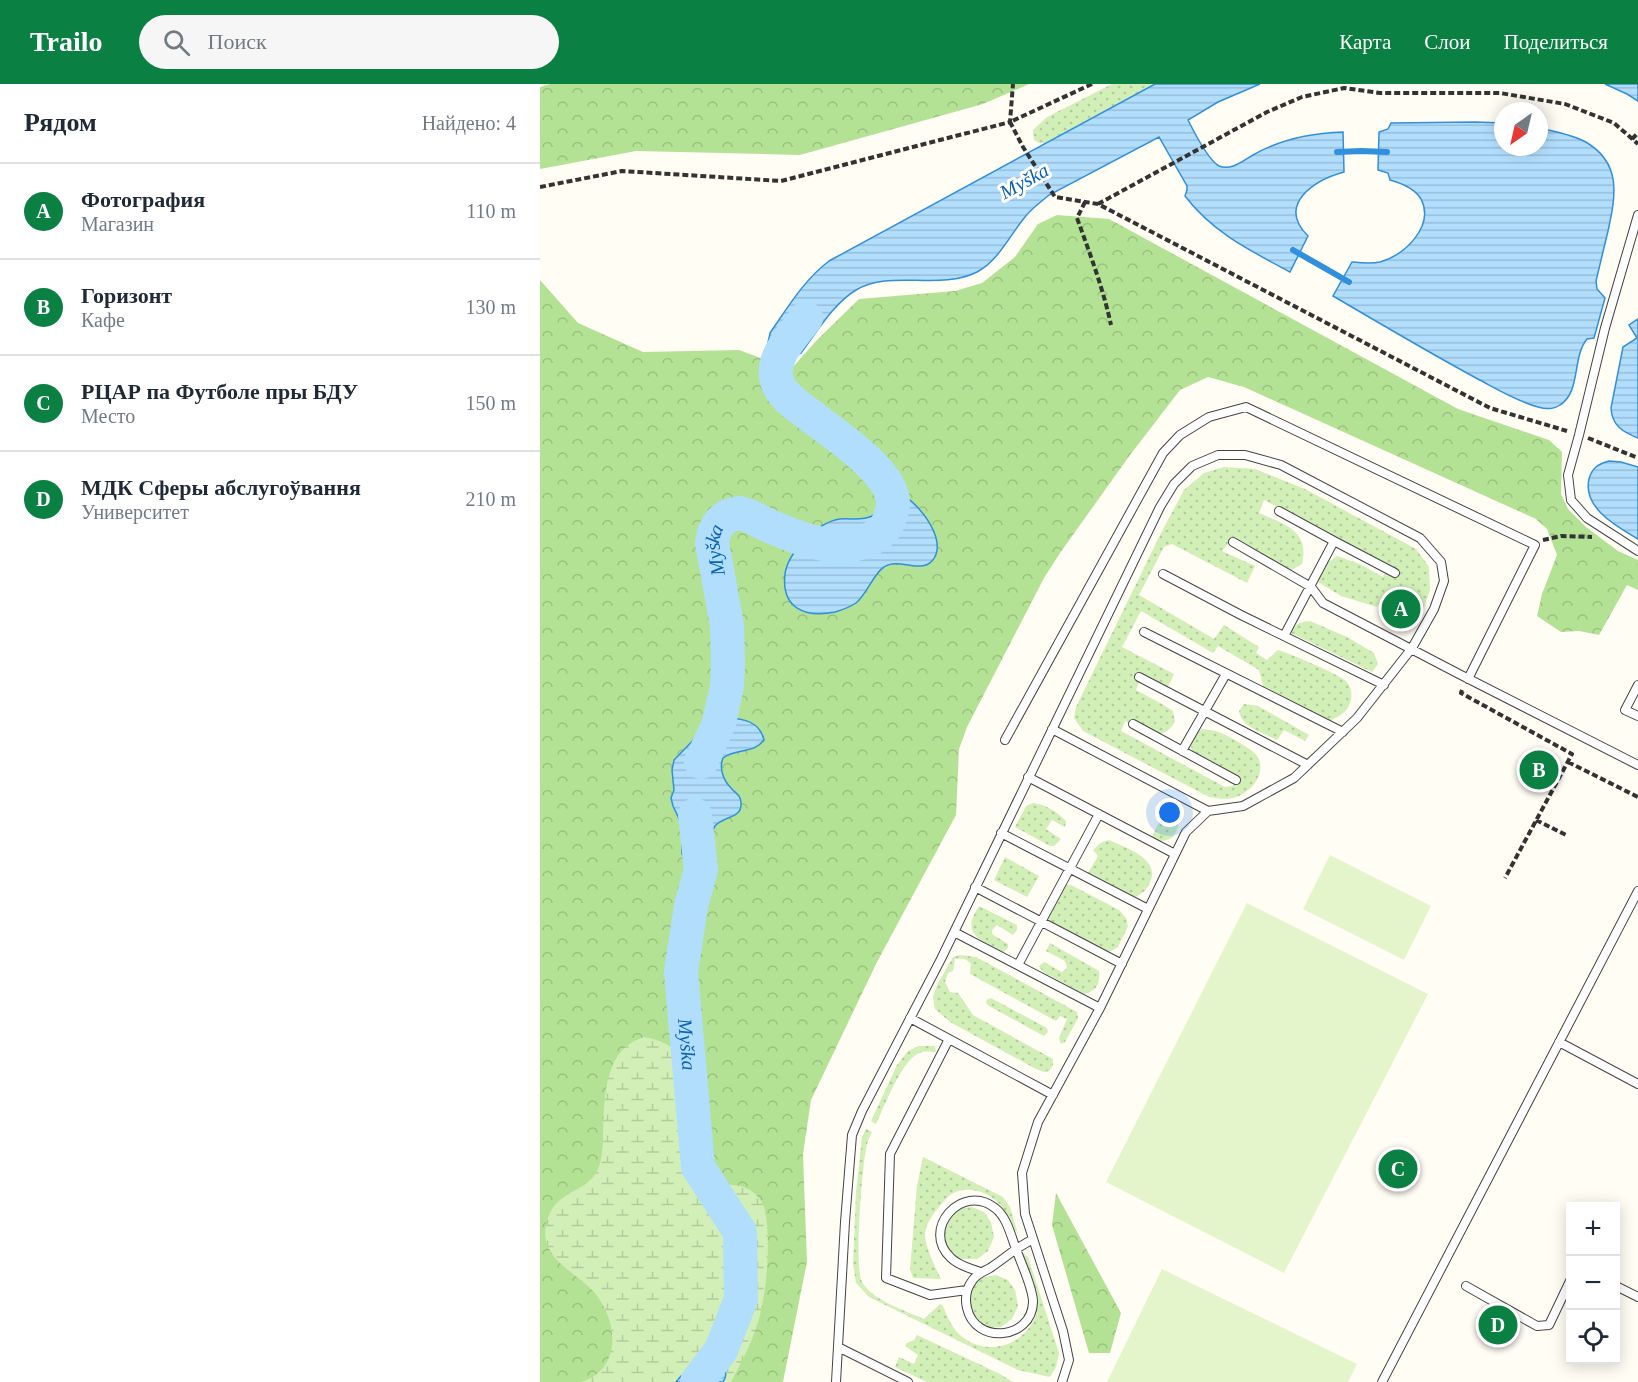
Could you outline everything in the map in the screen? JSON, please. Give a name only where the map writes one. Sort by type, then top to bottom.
[{"type":"lane","points":[[1638,215],[1605,328],[1568,475],[1571,500],[1587,518],[1638,551]]},
{"type":"lane","points":[[1005,740],[1163,453],[1180,435],[1209,417],[1246,408],[1535,545],[1468,678]]},
{"type":"lane","points":[[836,1382],[852,1135],[862,1111],[954,932],[1028,777],[1174,484],[1192,466],[1218,455],[1245,455],[1281,465],[1420,538],[1441,562],[1444,580],[1434,609],[1412,648],[1358,718],[1294,778],[1243,806],[1208,811],[1186,832],[1100,1008],[1038,1122],[1022,1173],[1025,1214],[1063,1331],[1069,1360],[1062,1382]]},
{"type":"lane","points":[[1279,511],[1395,573]]},
{"type":"lane","points":[[1284,636],[1334,541]]},
{"type":"lane","points":[[1233,542],[1311,587],[1323,603],[1638,765]]},
{"type":"lane","points":[[1163,574],[1384,685]]},
{"type":"lane","points":[[1144,632],[1343,732]]},
{"type":"lane","points":[[1182,751],[1226,674]]},
{"type":"lane","points":[[1139,677],[1308,765]]},
{"type":"lane","points":[[1638,685],[1625,710],[1638,716]]},
{"type":"lane","points":[[1133,724],[1236,780]]},
{"type":"lane","points":[[1052,729],[1208,811]]},
{"type":"lane","points":[[1028,777],[1175,854]]},
{"type":"lane","points":[[1018,965],[1099,814]]},
{"type":"lane","points":[[1001,833],[1148,909]]},
{"type":"lane","points":[[975,887],[1122,964]]},
{"type":"lane","points":[[1382,1382],[1637,894]]},
{"type":"lane","points":[[954,932],[1100,1008]]},
{"type":"lane","points":[[910,1018],[1053,1095]]},
{"type":"lane","points":[[949,1039],[890,1154],[886,1278],[930,1295],[967,1290]]},
{"type":"lane","points":[[1559,1042],[1638,1084]]},
{"type":"lane","points":[[980,1272],[958,1263],[943,1247],[940,1236],[942,1224],[947,1214],[955,1206],[965,1201],[976,1200],[997,1208],[1004,1217],[1016,1249],[1032,1293],[1033,1304],[1024,1324],[1004,1334],[993,1334],[982,1330],[968,1313],[965,1302],[972,1280],[980,1272],[990,1268],[1016,1249],[1033,1239]]},
{"type":"lane","points":[[1466,1286],[1537,1326],[1549,1325],[1566,1289]]},
{"type":"lane","points":[[1620,1288],[1638,1297]]},
{"type":"lane","points":[[838,1347],[908,1382]]},
{"type":"path","points":[[1013,84],[1010,122],[1055,197],[1098,204],[1490,408],[1579,435],[1638,458]]},
{"type":"path","points":[[540,188],[622,171],[781,181],[1010,122],[1092,84]]},
{"type":"path","points":[[1098,204],[1267,112],[1302,98],[1344,88],[1380,93],[1500,93],[1564,104],[1614,123],[1638,144]]},
{"type":"path","points":[[1632,139],[1638,133]]},
{"type":"path","points":[[1085,202],[1077,218],[1099,278],[1111,325]]},
{"type":"path","points":[[1535,545],[1545,538],[1561,536],[1590,538],[1607,531]]},
{"type":"path","points":[[1468,678],[1461,693],[1572,754],[1505,878]]},
{"type":"path","points":[[1568,762],[1638,797]]},
{"type":"path","points":[[1536,820],[1568,836]]},
{"type":"green space","points":[[550,84],[1029,84],[983,104],[800,155],[636,151],[540,169],[540,87]]},
{"type":"green space","points":[[1112,84],[1155,84],[1045,143],[1034,140],[1033,130],[1047,117]]},
{"type":"green space","points":[[1057,215],[1109,219],[1458,409],[1549,440],[1562,452],[1561,494],[1568,509],[1586,527],[1618,551],[1638,560],[1638,590],[1627,585],[1599,635],[1579,631],[1561,632],[1537,616],[1542,594],[1557,555],[1547,529],[1536,519],[1244,387],[1208,377],[1180,390],[1130,455],[1044,578],[967,727],[959,749],[956,815],[877,962],[811,1100],[803,1154],[807,1262],[783,1382],[540,1382],[540,280],[578,323],[643,352],[739,350],[791,369],[859,299],[955,291],[982,283],[1015,257],[1038,224]]},
{"type":"green space","points":[[1224,467],[1255,469],[1305,489],[1416,549],[1429,567],[1430,590],[1423,610],[1387,591],[1377,607],[1341,596],[1318,582],[1325,565],[1337,556],[1360,564],[1383,577],[1388,566],[1264,500],[1259,513],[1286,525],[1299,536],[1302,543],[1302,564],[1290,571],[1240,545],[1228,544],[1222,551],[1255,566],[1247,583],[1172,544],[1164,547],[1139,595],[1214,639],[1224,625],[1259,647],[1256,653],[1267,660],[1278,650],[1284,652],[1342,678],[1351,689],[1348,707],[1342,714],[1329,721],[1264,689],[1259,670],[1218,646],[1213,653],[1141,611],[1122,647],[1174,674],[1165,693],[1140,680],[1136,690],[1173,711],[1175,722],[1164,733],[1152,734],[1125,721],[1121,731],[1225,787],[1235,784],[1234,776],[1195,755],[1191,748],[1193,736],[1202,729],[1214,731],[1245,746],[1257,756],[1260,763],[1259,776],[1245,792],[1227,799],[1209,797],[1083,731],[1074,718],[1076,707],[1184,490],[1204,473]]},
{"type":"green space","points":[[1310,621],[1347,637],[1374,653],[1378,664],[1372,672],[1291,633],[1298,624]]},
{"type":"green space","points":[[1244,704],[1258,706],[1309,735],[1305,741],[1284,730],[1277,740],[1260,732],[1248,725],[1241,717],[1239,711]]},
{"type":"green space","points":[[1033,803],[1051,809],[1066,821],[1065,827],[1052,820],[1046,829],[1061,839],[1054,846],[1015,827],[1026,806]]},
{"type":"green space","points":[[1168,803],[1176,810],[1179,817],[1176,832],[1168,840],[1151,839]]},
{"type":"green space","points":[[1109,840],[1139,854],[1150,865],[1151,880],[1145,890],[1135,897],[1088,873],[1098,856],[1093,850],[1100,843]]},
{"type":"green space","points":[[1330,855],[1431,906],[1404,960],[1303,909]]},
{"type":"green space","points":[[1005,857],[1039,876],[1027,897],[994,880]]},
{"type":"green space","points":[[1064,884],[1071,885],[1119,910],[1126,918],[1128,926],[1118,947],[1111,951],[1101,950],[1056,926],[1048,919],[1046,913]]},
{"type":"green space","points":[[1247,903],[1428,994],[1284,1273],[1106,1182]]},
{"type":"green space","points":[[979,906],[1017,925],[1017,930],[1013,935],[997,925],[992,930],[992,934],[1008,944],[1008,948],[1003,953],[980,940],[972,930],[974,916]]},
{"type":"green space","points":[[1050,943],[1099,971],[1099,980],[1095,989],[1084,994],[1043,972],[1039,966],[1044,962],[1062,972],[1067,968],[1065,961],[1046,951]]},
{"type":"green space","points":[[960,955],[976,957],[1077,1012],[1078,1018],[1065,1042],[1061,1044],[1059,1038],[1067,1019],[1060,1016],[1056,1021],[970,974],[971,964],[966,960],[955,959],[953,971],[948,973],[945,982],[950,992],[958,993],[973,1015],[1053,1059],[1053,1065],[1049,1071],[1036,1069],[950,1022],[935,1009],[933,997],[937,985],[953,957]]},
{"type":"green space","points":[[991,998],[1047,1028],[1048,1032],[1044,1036],[989,1006],[986,1003]]},
{"type":"green space","points":[[644,1037],[666,1044],[679,1056],[685,1071],[681,1146],[686,1163],[693,1174],[709,1183],[744,1187],[757,1196],[764,1208],[768,1249],[762,1304],[751,1341],[731,1382],[581,1382],[595,1376],[604,1366],[610,1355],[612,1329],[602,1303],[594,1292],[564,1267],[552,1253],[547,1245],[546,1226],[555,1205],[587,1183],[597,1171],[602,1156],[606,1087],[610,1074],[622,1051]]},
{"type":"green space","points":[[919,1046],[935,1046],[936,1052],[922,1052],[908,1063],[895,1083],[876,1124],[871,1121],[897,1065],[908,1051]]},
{"type":"green space","points":[[866,1129],[872,1132],[867,1144],[861,1192],[859,1257],[862,1282],[881,1300],[924,1319],[940,1304],[959,1334],[976,1345],[995,1347],[1014,1341],[1022,1335],[1036,1316],[1036,1300],[1022,1253],[1028,1257],[1059,1353],[1056,1367],[1050,1377],[1018,1370],[869,1297],[856,1283],[853,1264],[856,1193],[862,1137]]},
{"type":"green space","points":[[923,1157],[1003,1197],[1010,1207],[1017,1231],[1012,1232],[1004,1210],[989,1196],[969,1190],[951,1194],[934,1213],[925,1231],[925,1240],[941,1279],[913,1278],[910,1269],[917,1186]]},
{"type":"green space","points":[[1056,1193],[1121,1313],[1110,1353],[1089,1353],[1052,1225]]},
{"type":"green space","points":[[972,1207],[984,1212],[991,1222],[994,1237],[988,1251],[977,1259],[960,1259],[944,1248],[944,1220],[954,1209]]},
{"type":"green space","points":[[1162,1269],[1357,1364],[1348,1382],[1107,1382]]},
{"type":"green space","points":[[996,1275],[1008,1280],[1015,1290],[1018,1306],[1012,1319],[1001,1327],[984,1328],[968,1316],[968,1288],[979,1278]]},
{"type":"green space","points":[[917,1335],[1013,1382],[927,1382],[895,1367],[899,1357],[914,1364],[918,1355],[905,1346]]},
{"type":"water","points":[[1155,84],[1260,84],[1218,102],[1188,120],[1210,158],[1219,166],[1237,165],[1264,149],[1285,141],[1308,135],[1343,132],[1344,172],[1311,187],[1298,204],[1296,214],[1299,224],[1308,236],[1290,272],[1233,240],[1196,209],[1185,196],[1187,186],[1159,137],[1049,195],[1028,214],[992,261],[977,272],[947,280],[899,280],[869,284],[856,290],[840,303],[801,353],[789,359],[771,350],[768,343],[770,333],[804,285],[829,261]]},
{"type":"water","points":[[1605,84],[1638,84],[1638,101],[1627,94]]},
{"type":"water","points":[[1391,123],[1494,123],[1494,156],[1548,156],[1548,130],[1584,141],[1605,159],[1613,180],[1614,192],[1608,231],[1596,281],[1597,289],[1605,298],[1594,338],[1587,339],[1582,346],[1571,392],[1567,399],[1555,408],[1538,407],[1506,394],[1333,296],[1352,262],[1370,263],[1389,259],[1407,247],[1421,229],[1424,209],[1421,199],[1407,187],[1390,180],[1388,173],[1378,170],[1379,132],[1388,129]]},
{"type":"water","points":[[1638,319],[1638,438],[1619,428],[1611,408],[1623,347],[1637,338],[1629,325]]},
{"type":"water","points":[[1609,461],[1638,467],[1638,539],[1603,515],[1591,499],[1588,489],[1590,475],[1596,467]]},
{"type":"water","points":[[893,490],[911,501],[928,520],[937,542],[937,552],[932,561],[922,566],[890,564],[884,567],[860,599],[835,612],[814,614],[805,612],[791,603],[787,596],[785,574],[787,565],[805,539],[831,521],[872,516],[879,509],[886,494]]},
{"type":"water","points":[[726,718],[750,722],[759,729],[764,740],[755,747],[723,758],[722,774],[728,785],[738,794],[740,808],[735,815],[715,826],[707,853],[702,861],[691,862],[682,854],[682,830],[671,798],[674,790],[672,770],[674,760],[708,725]]},
{"type":"water","points":[[717,1366],[725,1372],[723,1382],[676,1382],[681,1376],[692,1376]]},
{"type":"waterway","points":[[1337,152],[1387,152]]},
{"type":"waterway","points":[[1293,250],[1349,282]]},
{"type":"waterway","name":"Муška","points":[[701,762],[719,723],[727,686],[727,625],[712,543],[720,522],[728,516],[740,513],[802,539],[841,546],[854,545],[878,535],[887,525],[892,512],[893,503],[890,491],[873,467],[847,443],[791,401],[779,386],[776,372],[780,355],[806,318]]},
{"type":"waterway","name":"Муška","points":[[695,815],[701,869],[691,906],[681,972],[698,1167],[740,1232],[741,1299],[721,1350],[697,1382]]},
{"type":"place","name":"Фотография","points":[[1401,609]]},
{"type":"place","name":"Горизонт","points":[[1539,770]]},
{"type":"place","name":"РЦАР па Футболе пры БДУ","points":[[1398,1169]]},
{"type":"place","name":"МДК Сферы абслугоўвання","points":[[1498,1325]]}]
